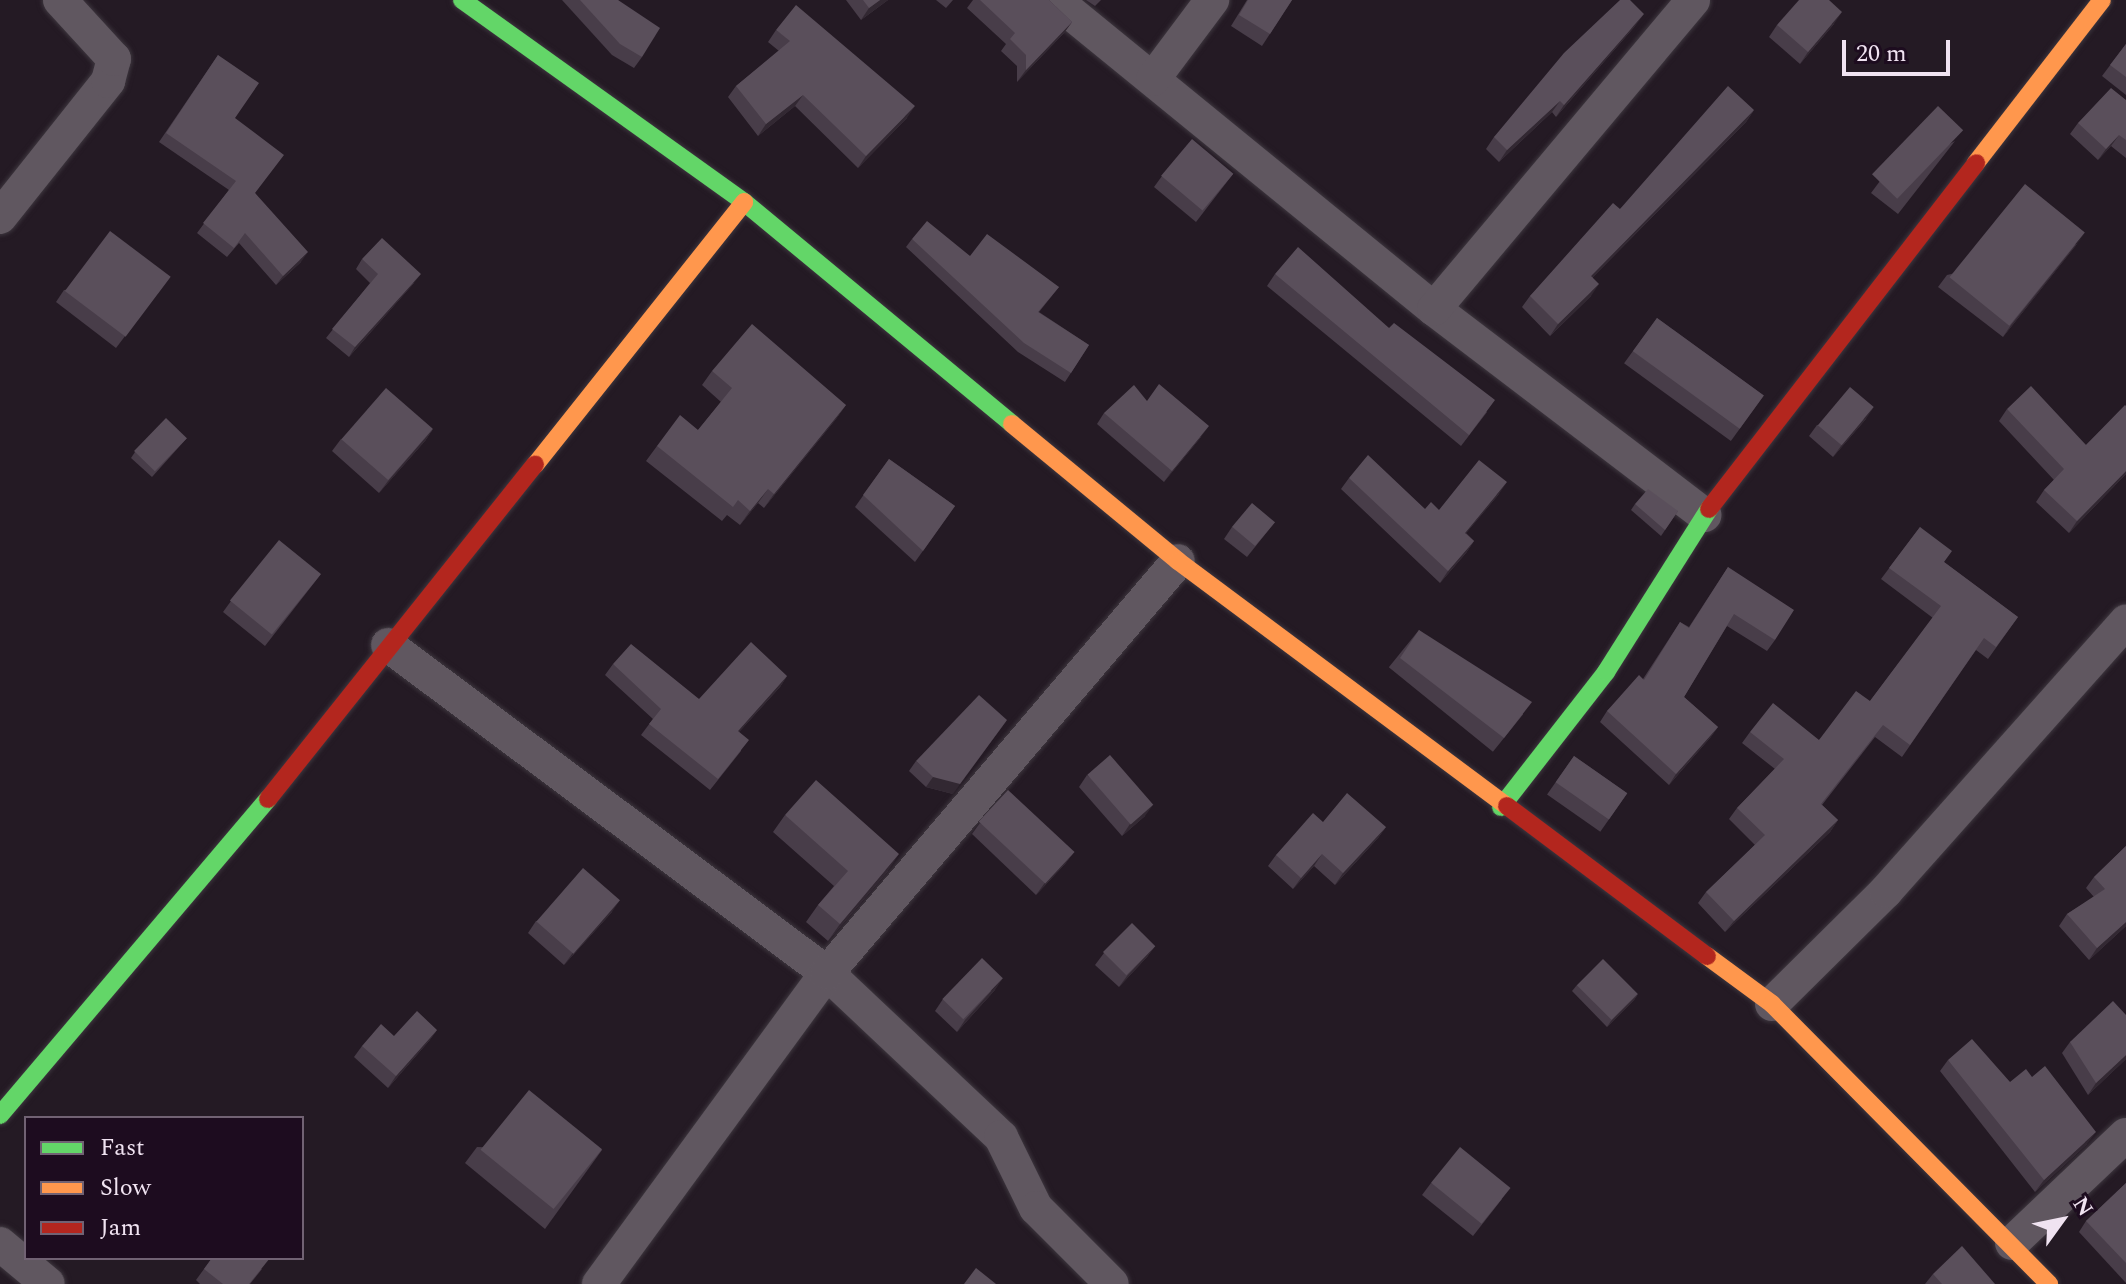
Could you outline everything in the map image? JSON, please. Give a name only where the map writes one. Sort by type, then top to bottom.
[{"type":"street","points":[[0,217],[111,70],[110,49],[60,0]]},
{"type":"street","points":[[462,0],[744,202],[1178,561],[1501,807],[1772,1004],[2012,1243],[2049,1284]]},
{"type":"street","points":[[1055,0],[1434,309],[1704,515]]},
{"type":"street","points":[[1153,79],[1212,0]]},
{"type":"street","points":[[1434,309],[1693,0]]},
{"type":"street","points":[[1501,807],[1606,672],[1704,515],[2102,0]]},
{"type":"street","points":[[0,1115],[189,899],[388,645],[744,202]]},
{"type":"street","points":[[599,1284],[827,973],[1178,561]]},
{"type":"street","points":[[1772,1004],[1886,891],[2126,622]]},
{"type":"street","points":[[388,645],[827,973],[1001,1137],[1036,1208],[1112,1284]]},
{"type":"street","points":[[2012,1243],[2126,1135]]},
{"type":"street","points":[[0,1244],[48,1284]]},
{"type":"building","points":[[580,0],[618,0],[660,28],[642,57],[620,44]]},
{"type":"building","points":[[863,0],[880,0],[869,8]]},
{"type":"building","points":[[980,0],[1049,0],[1072,22],[1026,70],[1026,55],[1010,39],[1015,33]]},
{"type":"building","points":[[1248,0],[1292,0],[1270,34],[1239,15]]},
{"type":"building","points":[[1620,0],[1630,0],[1644,14],[1564,105],[1560,101],[1507,150],[1494,137],[1564,53]]},
{"type":"building","points":[[1799,0],[1829,0],[1842,12],[1808,52],[1777,25]]},
{"type":"building","points":[[796,5],[915,106],[866,156],[803,95],[766,124],[736,86],[790,41],[776,30]]},
{"type":"building","points":[[2126,44],[2126,77],[2110,65]]},
{"type":"building","points":[[218,55],[259,83],[235,118],[284,155],[255,193],[308,252],[283,276],[245,233],[234,248],[203,223],[236,181],[166,133]]},
{"type":"building","points":[[1728,86],[1754,110],[1591,276],[1599,284],[1558,324],[1530,296],[1613,203],[1620,209]]},
{"type":"building","points":[[2111,88],[2126,100],[2126,140],[2119,135],[2106,149],[2078,123]]},
{"type":"building","points":[[1938,106],[1963,130],[1897,199],[1872,174]]},
{"type":"building","points":[[1192,139],[1233,174],[1203,210],[1161,176]]},
{"type":"building","points":[[2025,184],[2085,232],[2009,326],[1949,277]]},
{"type":"building","points":[[927,221],[970,256],[987,234],[1059,287],[1038,312],[1089,345],[1071,373],[1024,343],[912,239]]},
{"type":"building","points":[[110,231],[171,277],[126,337],[65,291]]},
{"type":"building","points":[[382,238],[421,274],[355,347],[332,329],[378,274],[362,259]]},
{"type":"building","points":[[1298,247],[1389,328],[1394,323],[1495,400],[1469,435],[1275,274]]},
{"type":"building","points":[[1657,318],[1764,396],[1740,429],[1633,351]]},
{"type":"building","points":[[752,324],[846,405],[774,494],[768,489],[750,511],[738,500],[733,507],[657,446],[680,415],[698,430],[732,388],[712,371]]},
{"type":"building","points":[[1159,384],[1209,426],[1172,471],[1104,413],[1134,385],[1147,401]]},
{"type":"building","points":[[2031,386],[2086,445],[2126,406],[2126,471],[2077,521],[2044,490],[2064,469],[2007,409]]},
{"type":"building","points":[[1850,387],[1874,407],[1842,445],[1818,425]]},
{"type":"building","points":[[386,388],[433,429],[388,480],[341,439]]},
{"type":"building","points":[[166,418],[187,438],[155,471],[134,451]]},
{"type":"building","points":[[1368,455],[1425,509],[1431,502],[1439,510],[1479,460],[1507,482],[1465,533],[1474,541],[1448,571],[1349,478]]},
{"type":"building","points":[[889,459],[955,506],[923,551],[863,495]]},
{"type":"building","points":[[1648,489],[1678,511],[1665,530],[1635,504]]},
{"type":"building","points":[[1252,503],[1275,522],[1255,546],[1232,527]]},
{"type":"building","points":[[1920,527],[1952,551],[1944,562],[2018,617],[1996,647],[1984,638],[1910,745],[1883,725],[1821,804],[1838,820],[1734,921],[1706,892],[1765,835],[1737,808],[1784,759],[1750,732],[1773,703],[1819,740],[1856,691],[1870,701],[1941,606],[1889,568]]},
{"type":"building","points":[[279,540],[321,574],[272,635],[230,601]]},
{"type":"building","points":[[1728,567],[1794,610],[1775,640],[1734,614],[1684,697],[1718,727],[1676,774],[1607,711],[1639,675],[1644,680],[1680,622],[1689,628]]},
{"type":"building","points":[[1419,630],[1532,702],[1504,738],[1400,658]]},
{"type":"building","points":[[751,642],[787,676],[738,731],[749,740],[718,779],[649,724],[661,709],[613,664],[631,644],[699,699]]},
{"type":"building","points":[[979,695],[1007,720],[960,784],[933,777],[916,761]]},
{"type":"building","points":[[1110,755],[1153,805],[1131,824],[1087,775]]},
{"type":"building","points":[[1574,756],[1627,793],[1609,819],[1556,782]]},
{"type":"building","points":[[816,780],[899,854],[840,924],[818,905],[848,871],[785,815]]},
{"type":"building","points":[[1008,790],[1075,852],[1045,884],[979,821]]},
{"type":"building","points":[[1347,793],[1386,827],[1343,873],[1322,854],[1301,878],[1276,855],[1313,813],[1323,822]]},
{"type":"building","points":[[2126,846],[2126,922],[2097,948],[2067,914],[2105,889],[2094,877]]},
{"type":"building","points":[[583,868],[620,900],[573,954],[536,922]]},
{"type":"building","points":[[1132,923],[1155,946],[1126,975],[1103,952]]},
{"type":"building","points":[[982,958],[1003,978],[963,1019],[942,999]]},
{"type":"building","points":[[1603,959],[1638,994],[1611,1020],[1577,985]]},
{"type":"building","points":[[2113,1001],[2126,1015],[2126,1055],[2096,1083],[2070,1042]]},
{"type":"building","points":[[417,1011],[437,1030],[396,1076],[362,1046],[381,1024],[394,1036]]},
{"type":"building","points":[[1972,1039],[2010,1082],[2026,1069],[2032,1077],[2045,1066],[2096,1132],[2044,1180],[1948,1060]]},
{"type":"building","points":[[529,1090],[602,1149],[554,1209],[481,1150]]},
{"type":"building","points":[[1460,1147],[1511,1188],[1482,1224],[1431,1183]]},
{"type":"building","points":[[2126,1183],[2126,1263],[2086,1221]]},
{"type":"building","points":[[1962,1246],[1995,1284],[1942,1284],[1933,1274]]},
{"type":"building","points":[[211,1260],[268,1260],[249,1284],[223,1284],[204,1269]]},
{"type":"building","points":[[976,1268],[996,1284],[964,1284]]},
{"type":"traffic: fast","points":[[462,0],[744,202],[1012,424]]},
{"type":"traffic: fast","points":[[1501,807],[1606,672],[1709,509]]},
{"type":"traffic: fast","points":[[0,1115],[268,799]]},
{"type":"traffic: slow","points":[[1976,163],[2102,0]]},
{"type":"traffic: slow","points":[[535,465],[744,202]]},
{"type":"traffic: slow","points":[[1012,424],[1178,561],[1507,806]]},
{"type":"traffic: slow","points":[[1707,956],[1772,1004],[2049,1284]]},
{"type":"traffic: jam","points":[[1709,509],[1976,163]]},
{"type":"traffic: jam","points":[[268,799],[535,465]]},
{"type":"traffic: jam","points":[[1507,806],[1707,956]]}]
